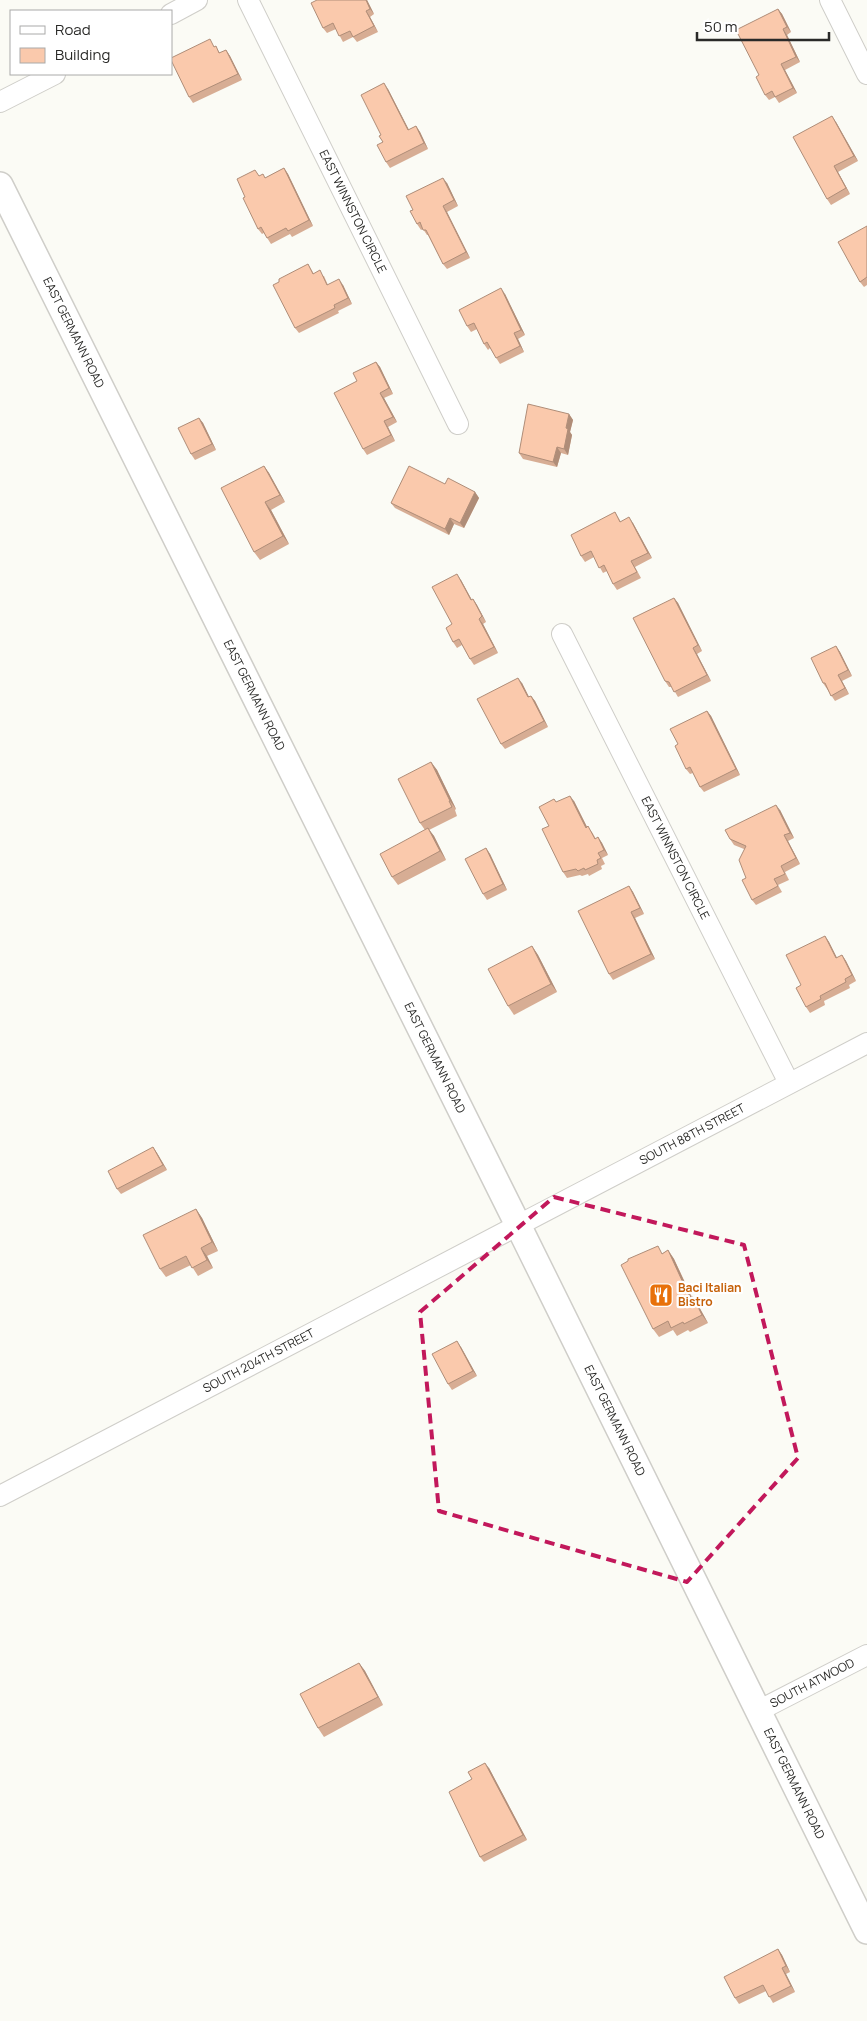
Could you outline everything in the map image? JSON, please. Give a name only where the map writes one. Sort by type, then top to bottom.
[{"type":"street","points":[[172,13],[197,0]]},
{"type":"street","name":"EAST WINNSTON CIRCLE","points":[[248,0],[458,424]]},
{"type":"street","points":[[830,0],[867,74]]},
{"type":"street","points":[[0,102],[53,75]]},
{"type":"street","name":"EAST GERMANN ROAD","points":[[0,185],[867,1931]]},
{"type":"street","name":"EAST WINNSTON CIRCLE","points":[[562,634],[789,1084]]},
{"type":"street","name":"SOUTH 88TH STREET","points":[[518,1225],[867,1043]]},
{"type":"street","name":"SOUTH 204TH STREET","points":[[0,1496],[518,1225]]},
{"type":"street","name":"SOUTH ATWOOD","points":[[758,1711],[867,1655]]},
{"type":"highlighted area","points":[[554,1197],[744,1245],[798,1458],[687,1582],[439,1511],[420,1312]]},
{"type":"building","points":[[317,0],[366,0],[370,9],[366,11],[374,26],[353,37],[350,31],[339,36],[333,23],[323,28],[311,3]]},
{"type":"building","points":[[778,9],[787,27],[783,29],[796,57],[781,64],[793,88],[775,97],[772,91],[765,95],[756,77],[759,75],[736,30]]},
{"type":"building","points":[[210,39],[219,53],[226,50],[238,74],[189,97],[172,62],[172,58]]},
{"type":"building","points":[[384,83],[408,130],[416,126],[424,143],[386,162],[377,145],[383,142],[379,136],[381,135],[361,95]]},
{"type":"building","points":[[832,116],[854,156],[834,166],[846,188],[827,199],[793,137]]},
{"type":"building","points":[[284,168],[309,220],[288,231],[286,228],[267,238],[261,227],[258,229],[243,198],[245,197],[237,179],[255,170],[259,176],[263,174],[265,178]]},
{"type":"building","points":[[443,178],[454,200],[443,206],[466,252],[443,264],[426,230],[423,230],[420,222],[417,224],[410,211],[413,210],[406,196]]},
{"type":"building","points":[[867,226],[867,277],[860,282],[838,242]]},
{"type":"building","points":[[308,264],[313,274],[320,270],[327,285],[339,279],[348,298],[334,305],[335,308],[295,328],[273,285],[279,282],[279,279]]},
{"type":"building","points":[[501,288],[521,330],[514,333],[520,346],[496,358],[487,342],[484,344],[474,323],[467,326],[459,310]]},
{"type":"building","points":[[376,362],[389,388],[380,393],[393,417],[384,421],[391,435],[363,449],[334,393],[357,381],[353,373]]},
{"type":"building","points":[[528,404],[569,414],[564,449],[557,447],[553,462],[519,453]]},
{"type":"building","points":[[199,418],[212,444],[191,454],[178,428]]},
{"type":"building","points":[[264,466],[280,495],[265,502],[283,536],[254,552],[221,488]]},
{"type":"building","points":[[409,466],[445,484],[448,478],[475,492],[460,523],[450,518],[445,529],[391,503]]},
{"type":"building","points":[[615,512],[620,522],[629,517],[648,553],[631,561],[637,572],[613,584],[604,565],[599,568],[591,551],[581,556],[571,535]]},
{"type":"building","points":[[457,574],[482,616],[479,619],[494,647],[470,659],[459,639],[453,642],[446,628],[452,624],[432,587]]},
{"type":"building","points":[[674,598],[698,645],[693,648],[707,675],[674,692],[669,682],[665,681],[633,618]]},
{"type":"building","points":[[836,646],[848,670],[838,675],[845,688],[831,696],[811,658]]},
{"type":"building","points":[[518,678],[528,697],[531,696],[544,721],[501,744],[477,699]]},
{"type":"building","points":[[707,711],[736,769],[700,787],[690,767],[686,769],[675,746],[678,744],[670,729]]},
{"type":"building","points":[[431,762],[452,807],[420,823],[398,779]]},
{"type":"building","points":[[570,796],[586,828],[588,826],[595,839],[598,837],[604,850],[598,853],[601,858],[597,860],[598,864],[585,870],[584,868],[578,871],[576,869],[563,872],[542,829],[549,826],[539,807],[554,799],[556,802]]},
{"type":"building","points":[[776,805],[790,833],[784,835],[796,858],[781,866],[785,874],[774,879],[778,886],[752,900],[742,880],[746,878],[739,860],[746,846],[730,839],[725,830]]},
{"type":"building","points":[[428,828],[440,851],[392,877],[380,854]]},
{"type":"building","points":[[486,848],[503,884],[483,894],[465,859]]},
{"type":"building","points":[[629,886],[640,908],[631,912],[651,954],[609,974],[578,911]]},
{"type":"building","points":[[825,936],[836,958],[842,955],[852,975],[845,979],[846,982],[820,996],[821,999],[806,1007],[796,988],[801,985],[786,955]]},
{"type":"building","points":[[532,946],[551,984],[508,1006],[488,969]]},
{"type":"building","points":[[153,1147],[163,1165],[117,1189],[108,1171]]},
{"type":"building","points":[[196,1209],[212,1242],[201,1248],[207,1260],[192,1268],[186,1256],[160,1269],[143,1235]]},
{"type":"building","name":"Baci Italian Bistro","points":[[658,1246],[662,1254],[668,1250],[690,1298],[693,1297],[702,1315],[671,1328],[668,1321],[653,1329],[621,1265],[628,1261],[628,1259]]},
{"type":"building","points":[[457,1341],[473,1371],[448,1384],[432,1354]]},
{"type":"building","points":[[359,1663],[378,1697],[318,1728],[300,1694]]},
{"type":"building","points":[[485,1763],[523,1835],[480,1857],[449,1792],[472,1779],[468,1772]]},
{"type":"building","points":[[778,1949],[786,1966],[782,1968],[791,1986],[769,1997],[763,1985],[735,1998],[724,1977]]},
{"type":"place","name":"Baci Italian Bistro","points":[[661,1295]]}]
